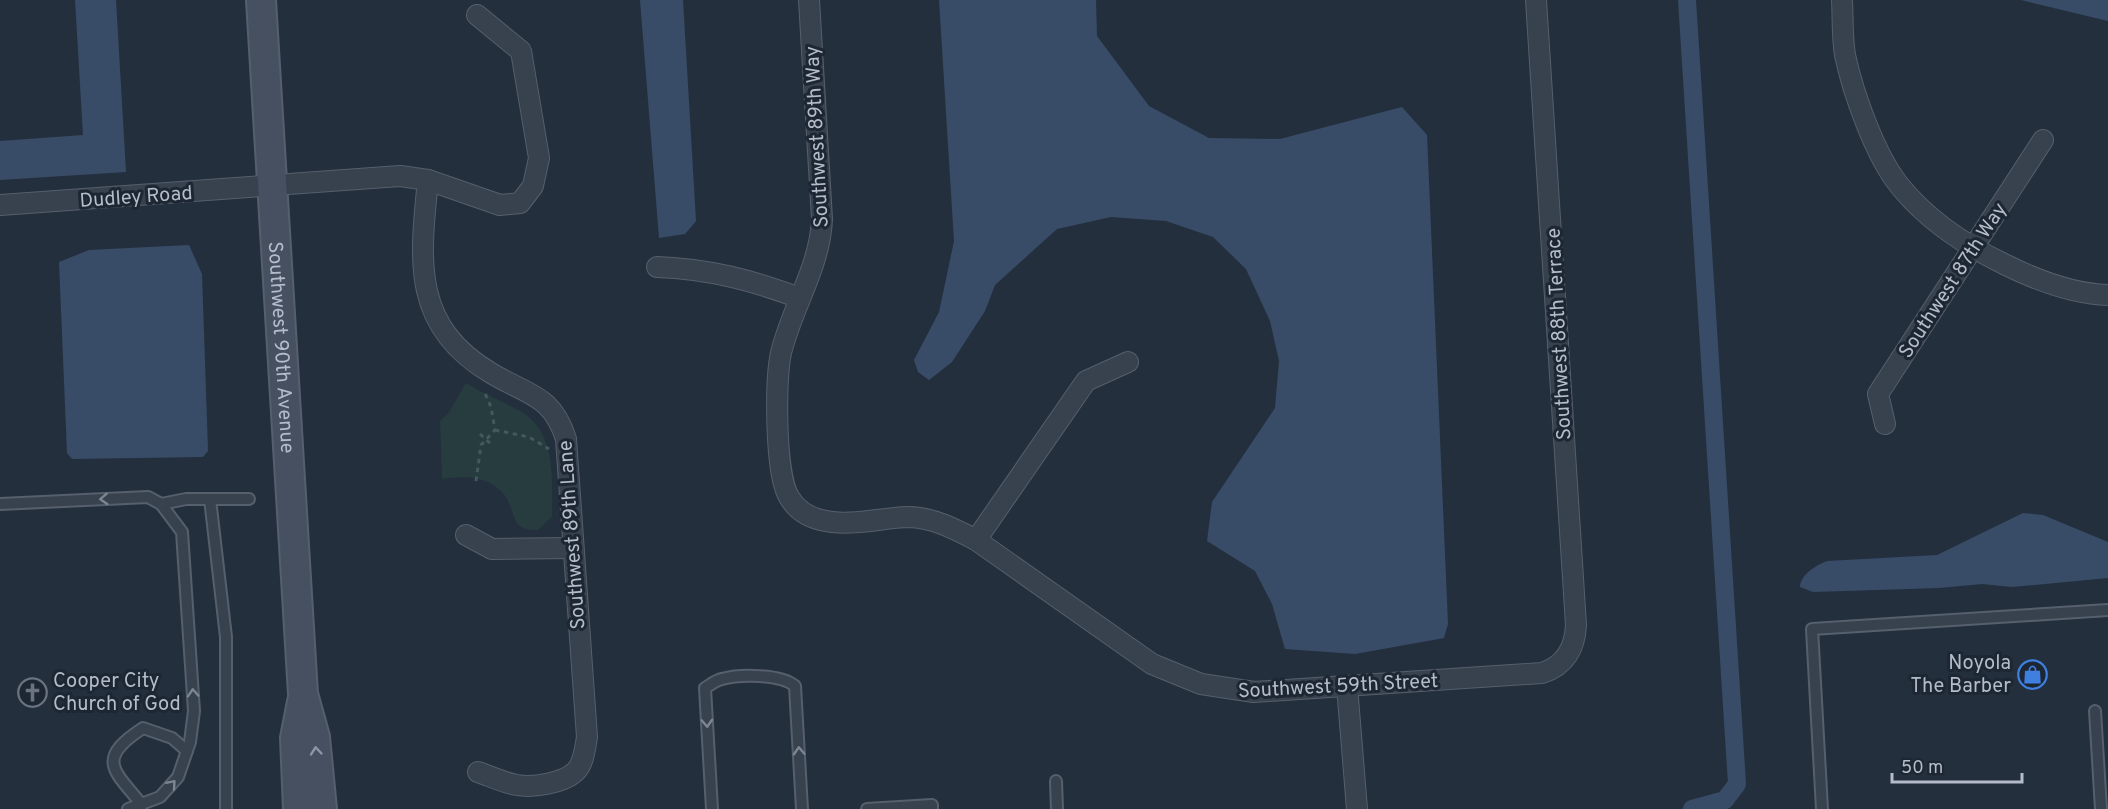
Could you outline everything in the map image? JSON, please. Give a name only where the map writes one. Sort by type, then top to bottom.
[{"type":"street","name":"Southwest 90th Avenue","points":[[261,0],[303,694],[315,736],[322,809]]},
{"type":"street","name":"Southwest 89th Way","points":[[808,0],[822,219],[821,241],[815,263],[781,352],[776,395],[783,481],[788,497],[807,515],[822,520],[839,522],[910,517],[932,520],[976,540]]},
{"type":"street","name":"Southwest 88th Terrace","points":[[1536,0],[1576,625],[1572,647],[1561,663]]},
{"type":"street","points":[[1842,0],[1845,54],[1868,129],[1898,184],[1922,209],[1972,248],[2032,278],[2093,295],[2108,295]]},
{"type":"street","name":"Dudley Road","points":[[0,205],[400,176],[428,180],[486,202],[511,206],[520,203],[533,186],[539,158],[521,51],[477,15]]},
{"type":"street","name":"Southwest 87th Way","points":[[1885,424],[1878,394],[2043,140]]},
{"type":"street","name":"Southwest 89th Lane","points":[[428,180],[422,240],[424,287],[443,327],[464,355],[491,374],[537,395],[555,414],[566,439],[586,737],[583,758],[575,772],[553,782],[518,786],[478,772]]},
{"type":"street","points":[[657,267],[687,268],[743,277],[800,298]]},
{"type":"street","points":[[976,540],[1086,381],[1128,362]]},
{"type":"street","points":[[466,535],[492,549],[572,548]]},
{"type":"street","name":"Southwest 59th Street","points":[[976,540],[1122,644],[1178,676],[1227,690],[1254,692],[1524,675],[1552,670],[1561,663]]},
{"type":"street","points":[[1347,686],[1356,809]]},
{"type":"street","name":"Southwest 90th Avenue","points":[[298,809],[295,738],[303,694]]},
{"type":"lane","points":[[0,504],[148,497],[161,504],[182,532],[194,711],[187,751],[178,777],[160,797],[128,809]]},
{"type":"lane","points":[[161,504],[186,499],[249,499]]},
{"type":"lane","points":[[210,499],[226,637],[225,807]]},
{"type":"lane","points":[[1822,809],[1812,629],[2108,610]]},
{"type":"lane","points":[[712,809],[705,688],[721,678],[775,677],[787,679],[795,686],[802,809]]},
{"type":"lane","points":[[2095,711],[2101,809]]},
{"type":"lane","points":[[142,805],[115,773],[113,761],[120,745],[143,728],[172,738],[187,751]]},
{"type":"lane","points":[[1056,781],[1057,809]]},
{"type":"lane","points":[[867,809],[932,805],[932,809]]},
{"type":"path","points":[[484,391],[491,407],[495,430]]},
{"type":"path","points":[[476,480],[477,458],[486,440],[495,430]]},
{"type":"path","points":[[495,430],[529,437],[550,450]]},
{"type":"path","points":[[480,434],[492,445]]},
{"type":"green space","points":[[466,383],[520,411],[541,431],[550,458],[552,473],[552,517],[538,530],[521,527],[515,520],[506,497],[486,481],[469,477],[442,479],[440,421],[449,412]]},
{"type":"water","points":[[75,0],[116,0],[126,172],[0,180],[0,141],[83,135]]},
{"type":"water","points":[[640,0],[683,0],[696,221],[685,234],[659,238]]},
{"type":"water","points":[[939,0],[1096,0],[1097,36],[1149,106],[1209,138],[1280,139],[1402,107],[1427,135],[1448,624],[1444,638],[1355,654],[1285,649],[1272,604],[1255,571],[1207,541],[1212,502],[1275,408],[1279,361],[1270,321],[1246,269],[1213,237],[1166,221],[1111,217],[1057,229],[995,285],[985,311],[952,362],[929,380],[918,372],[914,360],[939,312],[954,241]]},
{"type":"water","points":[[2021,0],[2108,0],[2108,21]]},
{"type":"water","points":[[189,245],[202,274],[208,451],[203,457],[72,459],[67,453],[59,262],[89,250]]},
{"type":"water","points":[[2023,513],[2043,515],[2108,542],[2108,578],[2012,587],[1982,584],[1939,588],[1813,592],[1800,587],[1806,574],[1827,561],[1937,555]]},
{"type":"waterway","points":[[1687,0],[1737,784],[1725,800],[1692,809]]},
{"type":"place","name":"Noyola The Barber","points":[[2032,674]]},
{"type":"place","name":"Cooper City Church of God","points":[[32,692]]}]
